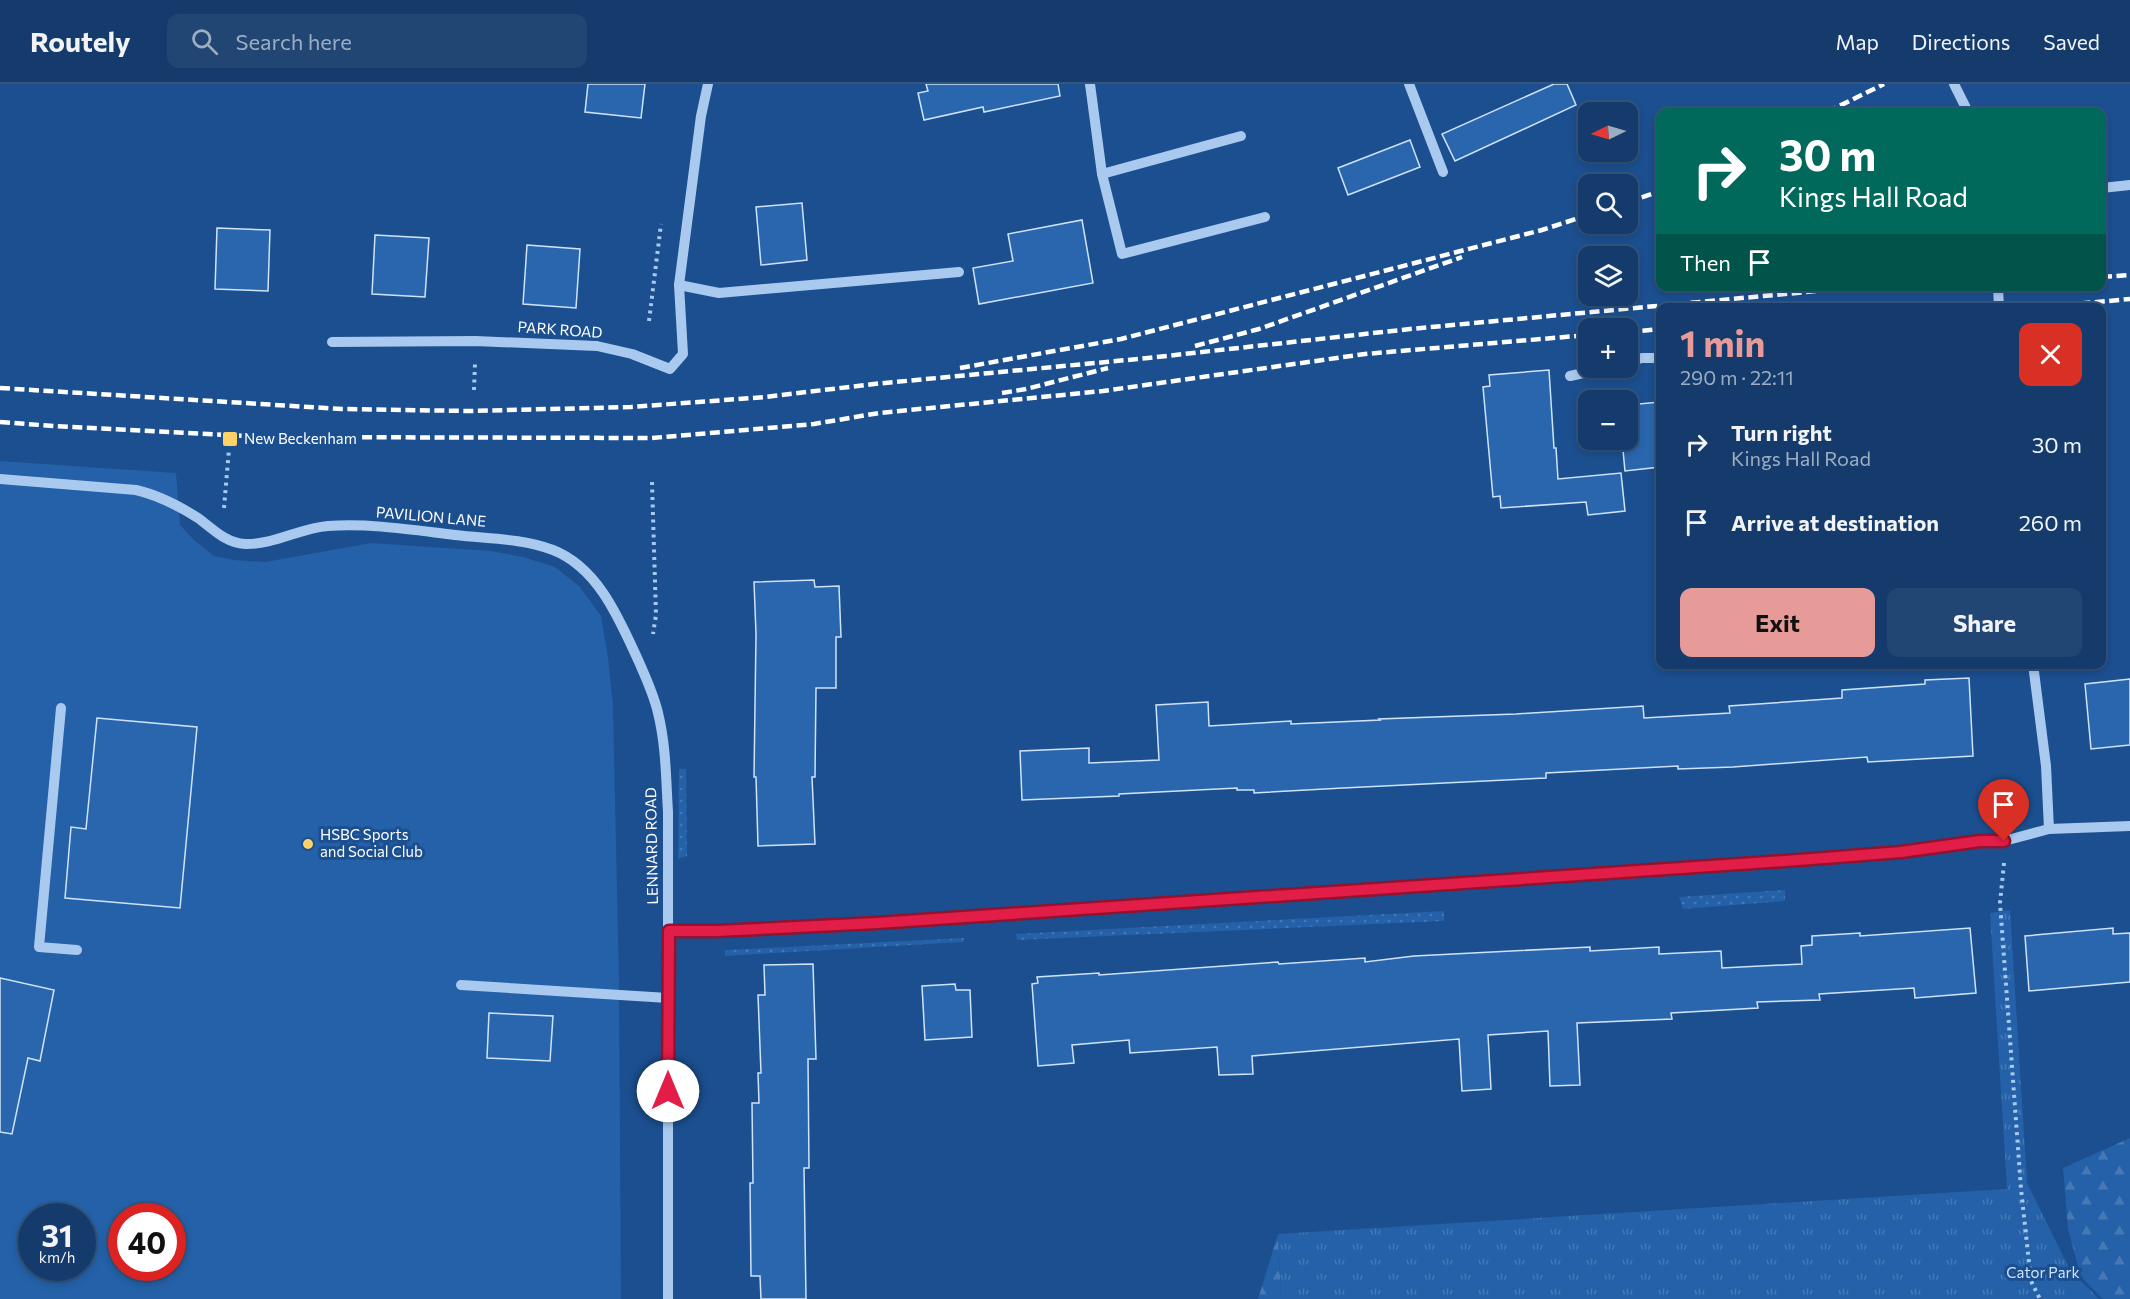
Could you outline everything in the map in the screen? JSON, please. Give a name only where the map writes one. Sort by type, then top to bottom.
[{"type":"street","name":"PARK ROAD","points":[[332,342],[475,341],[597,346],[632,354],[670,369],[683,354],[679,285],[701,116],[708,84]]},
{"type":"street","points":[[1089,84],[1102,174],[1122,254],[1265,217]]},
{"type":"street","points":[[1409,84],[1443,172]]},
{"type":"street","points":[[1954,84],[1966,108]]},
{"type":"street","points":[[1102,174],[1241,136]]},
{"type":"street","points":[[2106,188],[2130,185]]},
{"type":"street","points":[[679,285],[720,293],[959,272]]},
{"type":"street","points":[[1638,359],[1656,358]]},
{"type":"street","points":[[1570,376],[1578,374]]},
{"type":"street","name":"PAVILION LANE","points":[[0,479],[136,490],[154,494],[198,518],[221,537],[243,544],[274,540],[297,532],[328,526],[371,526],[500,538],[554,550],[572,560],[592,579],[608,599],[647,682]]},
{"type":"street","points":[[2034,669],[2046,766],[2049,829]]},
{"type":"street","name":"LENNARD ROAD","points":[[647,682],[658,712],[664,747],[668,812],[668,1299]]},
{"type":"street","points":[[61,708],[39,946],[77,950]]},
{"type":"street","points":[[669,931],[717,931],[903,921],[1799,860],[1901,852],[1980,841],[2004,841],[2049,829],[2130,826]]},
{"type":"street","points":[[461,985],[668,998]]},
{"type":"path","points":[[221,537],[229,449]]},
{"type":"path","points":[[652,482],[656,615],[652,637]]},
{"type":"path","points":[[2004,841],[2005,861],[2000,903],[2021,1189],[2031,1281],[2040,1299]]},
{"type":"green space","name":"HSBC Sports and Social Club","points":[[0,461],[176,473],[180,525],[214,556],[265,562],[371,543],[491,551],[523,557],[555,567],[580,587],[601,616],[613,705],[619,982],[621,1299],[0,1299]]},
{"type":"green space","points":[[679,769],[686,769],[687,856],[678,859]]},
{"type":"green space","points":[[1785,890],[1785,901],[1683,909],[1679,897]]},
{"type":"green space","name":"Cator Park","points":[[2010,910],[2027,1183],[2070,1270],[2099,1299],[1281,1299],[1278,1234],[2007,1189],[1990,913]]},
{"type":"green space","points":[[1444,911],[1444,921],[1017,940],[1016,934]]},
{"type":"green space","points":[[964,938],[963,942],[725,956],[725,950]]},
{"type":"green space","points":[[2130,1138],[2130,1299],[2103,1299],[2081,1277],[2068,1229],[2063,1168]]},
{"type":"green space","points":[[1278,1234],[1281,1299],[1258,1299]]},
{"type":"building","points":[[588,84],[645,84],[641,118],[585,112]]},
{"type":"building","points":[[926,84],[1058,84],[1060,96],[984,112],[983,107],[924,120],[918,93],[928,91]]},
{"type":"building","points":[[1554,84],[1567,84],[1576,105],[1455,161],[1442,134]]},
{"type":"building","points":[[1410,140],[1420,167],[1348,195],[1338,168]]},
{"type":"building","points":[[802,203],[807,260],[761,265],[756,207]]},
{"type":"building","points":[[1082,220],[1093,283],[979,304],[973,268],[1013,261],[1008,234]]},
{"type":"building","points":[[217,228],[270,230],[268,291],[215,289]]},
{"type":"building","points":[[375,235],[429,238],[425,297],[372,294]]},
{"type":"building","points":[[527,245],[580,249],[576,308],[523,304]]},
{"type":"building","points":[[1549,370],[1558,479],[1621,473],[1625,511],[1588,515],[1586,502],[1501,508],[1500,496],[1493,497],[1483,387],[1490,386],[1489,375]]},
{"type":"building","points":[[1656,402],[1656,467],[1625,471],[1623,450],[1638,450],[1638,404]]},
{"type":"building","points":[[814,580],[815,587],[839,586],[841,637],[836,637],[836,688],[816,688],[815,777],[812,777],[815,844],[758,846],[756,777],[754,777],[756,634],[754,582]]},
{"type":"building","points":[[1969,678],[1973,756],[1868,762],[1867,757],[1733,767],[1678,769],[1678,766],[1546,773],[1546,778],[1254,793],[1254,790],[1237,790],[1237,788],[1022,800],[1020,751],[1089,748],[1089,763],[1159,760],[1156,705],[1208,702],[1209,726],[1516,714],[1643,706],[1644,718],[1730,713],[1729,706],[1842,698],[1842,690],[1925,684],[1925,680]]},
{"type":"building","points":[[2130,679],[2130,745],[2091,749],[2085,684]]},
{"type":"building","points":[[97,718],[197,727],[180,908],[65,898],[71,827],[86,829]]},
{"type":"building","points":[[1970,928],[1976,993],[1915,998],[1914,988],[1819,994],[1820,1000],[1757,1002],[1758,1008],[1671,1013],[1672,1019],[1577,1023],[1580,1085],[1550,1086],[1548,1031],[1488,1035],[1491,1089],[1462,1091],[1459,1039],[1252,1056],[1253,1074],[1219,1075],[1217,1047],[1130,1053],[1129,1040],[1072,1045],[1074,1063],[1038,1066],[1032,984],[1038,983],[1037,977],[1365,958],[1365,962],[1414,956],[1590,947],[1590,951],[1659,947],[1659,954],[1721,951],[1722,968],[1802,964],[1801,946],[1812,945],[1812,936],[1860,933],[1860,936]]},
{"type":"building","points":[[2113,928],[2113,934],[2130,933],[2130,982],[2029,991],[2025,936]]},
{"type":"building","points":[[813,964],[816,1059],[808,1059],[809,1168],[804,1168],[806,1299],[761,1299],[760,1276],[751,1276],[750,1183],[753,1183],[752,1103],[759,1103],[758,1073],[761,1073],[758,995],[765,995],[764,965]]},
{"type":"building","points":[[0,978],[54,990],[40,1061],[28,1058],[12,1134],[0,1132]]},
{"type":"building","points":[[955,984],[956,990],[970,990],[972,1037],[925,1040],[922,986]]},
{"type":"building","points":[[489,1013],[553,1016],[550,1061],[487,1058]]},
{"type":"railway","points":[[1835,108],[1884,84]]},
{"type":"railway","points":[[1638,199],[1656,192]]},
{"type":"railway","points":[[960,368],[1121,339],[1542,230],[1578,218]]},
{"type":"railway","points":[[1195,346],[1259,329],[1462,257]]},
{"type":"railway","points":[[2106,277],[2130,275]]},
{"type":"railway","points":[[1689,303],[1817,291]]},
{"type":"railway","points":[[2086,303],[2130,299]]},
{"type":"railway","points":[[0,388],[342,409],[469,411],[631,407],[765,397],[1410,329],[1656,306]]},
{"type":"railway","points":[[1638,331],[1656,329]]},
{"type":"railway","points":[[0,422],[268,437],[652,438],[814,424],[879,413],[1103,391],[1365,354],[1578,336]]},
{"type":"railway","points":[[1002,393],[1108,368]]},
{"type":"place","name":"New Beckenham","points":[[230,439]]},
{"type":"place","name":"HSBC Sports and Social Club","points":[[308,844]]},
{"type":"route","points":[[668,1091],[669,931],[717,931],[891,922],[1799,860],[1901,852],[1980,841],[2004,841]]}]
